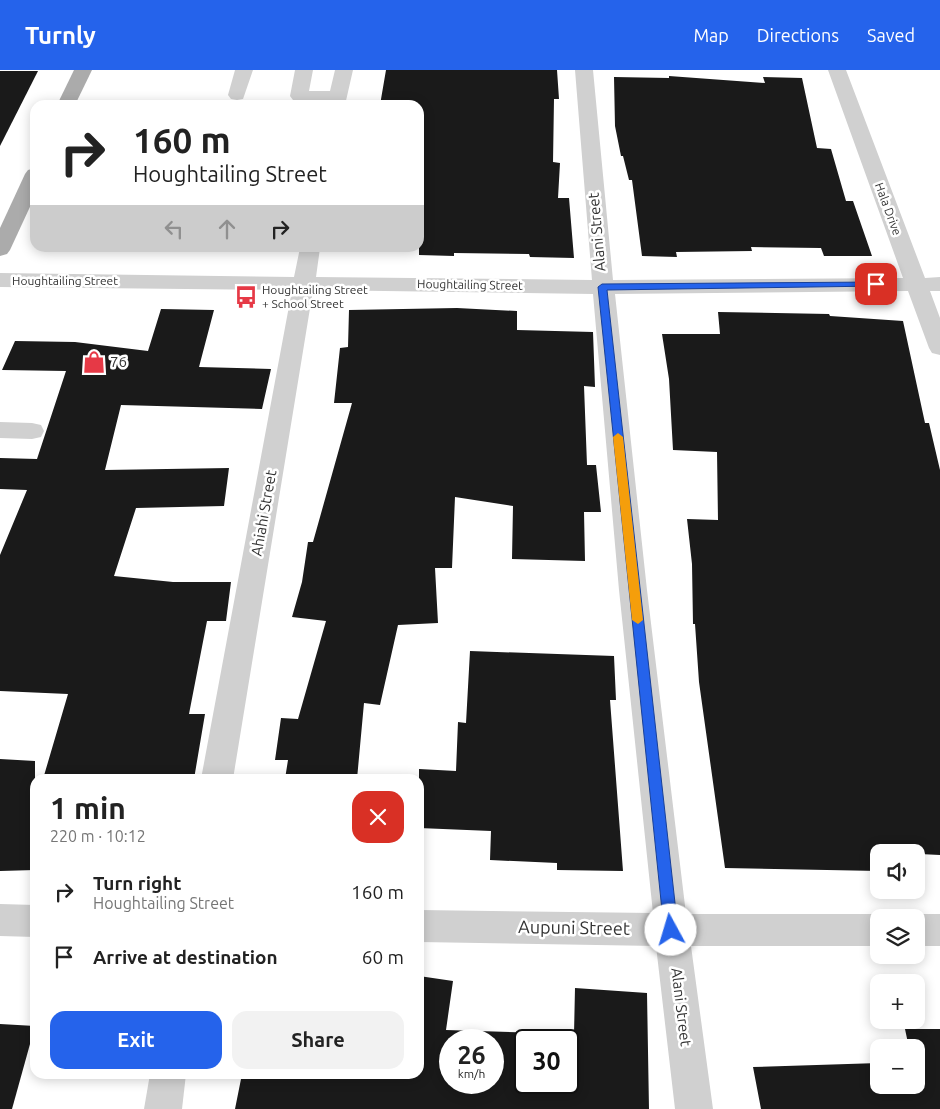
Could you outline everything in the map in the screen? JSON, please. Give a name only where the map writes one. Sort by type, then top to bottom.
[{"type":"main road","points":[[68,100],[82,70]]},
{"type":"main road","points":[[0,250],[30,185]]},
{"type":"street","points":[[237,96],[244,70]]},
{"type":"street","points":[[304,70],[299,96],[329,100]]},
{"type":"street","points":[[337,100],[344,70]]},
{"type":"street","name":"Alani Street","points":[[584,70],[602,287],[671,930],[694,1109]]},
{"type":"street","name":"Hala Drive","points":[[837,70],[940,348]]},
{"type":"street","name":"Ahiahi Street","points":[[218,774],[309,252]]},
{"type":"street","name":"Houghtailing Street","points":[[0,280],[304,282],[602,287],[940,284]]},
{"type":"street","points":[[0,430],[32,431]]},
{"type":"street","points":[[0,920],[30,921]]},
{"type":"street","name":"Aupuni Street","points":[[424,926],[671,930],[870,930]]},
{"type":"street","points":[[925,930],[940,930]]},
{"type":"street","points":[[163,1109],[167,1079]]},
{"type":"building","points":[[386,70],[557,70],[559,99],[554,99],[553,162],[560,163],[558,198],[569,198],[574,258],[530,257],[529,254],[454,253],[454,256],[419,255],[419,252],[424,252],[424,100],[381,100]]},
{"type":"building","points":[[0,71],[38,71],[0,146]]},
{"type":"building","points":[[669,76],[765,83],[763,77],[802,78],[817,148],[831,149],[846,201],[853,201],[872,256],[824,256],[821,248],[751,247],[752,251],[676,252],[677,257],[642,256],[632,180],[629,180],[623,156],[621,156],[615,126],[614,77],[669,78]]},
{"type":"building","points":[[457,308],[517,311],[517,330],[593,332],[595,387],[584,386],[587,465],[596,465],[601,512],[584,512],[585,561],[512,559],[513,506],[455,497],[452,568],[435,568],[438,623],[398,625],[380,705],[364,703],[357,774],[286,774],[288,760],[275,760],[281,718],[298,719],[326,621],[292,617],[302,582],[308,542],[313,542],[352,403],[334,403],[340,348],[348,347],[349,310]]},
{"type":"building","points":[[161,309],[214,310],[199,367],[271,369],[262,409],[121,405],[105,470],[229,468],[224,506],[136,508],[114,576],[173,582],[231,582],[226,621],[207,621],[189,714],[205,714],[195,774],[44,774],[68,694],[0,691],[0,555],[27,490],[0,489],[0,458],[37,459],[66,371],[2,370],[15,341],[75,342],[148,351]]},
{"type":"building","points":[[718,312],[829,314],[830,316],[903,321],[925,423],[929,423],[940,470],[940,855],[925,854],[925,844],[870,844],[870,871],[725,868],[699,682],[695,624],[693,624],[692,564],[687,519],[718,520],[717,452],[673,450],[669,379],[662,334],[720,334]]},
{"type":"building","points":[[470,651],[614,656],[616,700],[610,700],[623,871],[557,870],[557,863],[490,860],[491,831],[424,828],[424,774],[419,774],[419,769],[456,771],[458,722],[466,723]]},
{"type":"building","points":[[0,759],[35,761],[35,774],[30,774],[30,870],[0,871]]},
{"type":"building","points":[[424,977],[453,981],[446,1029],[439,1029],[439,1094],[504,1094],[504,1032],[514,1032],[514,1094],[579,1094],[579,1029],[574,1029],[575,988],[647,993],[649,1109],[235,1109],[241,1079],[424,1079]]},
{"type":"building","points":[[0,1024],[30,1026],[30,1044],[12,1109],[0,1109]]},
{"type":"building","points":[[905,1029],[940,1029],[940,1109],[761,1109],[753,1067],[870,1063],[870,1094],[925,1094],[925,1039],[907,1039]]},
{"type":"slow traffic","points":[[618,437],[638,620]]},
{"type":"place","name":"Houghtailing Street + School Street","points":[[246,297]]},
{"type":"place","name":"76","points":[[94,362]]},
{"type":"route","points":[[671,930],[602,287],[876,284]]}]
